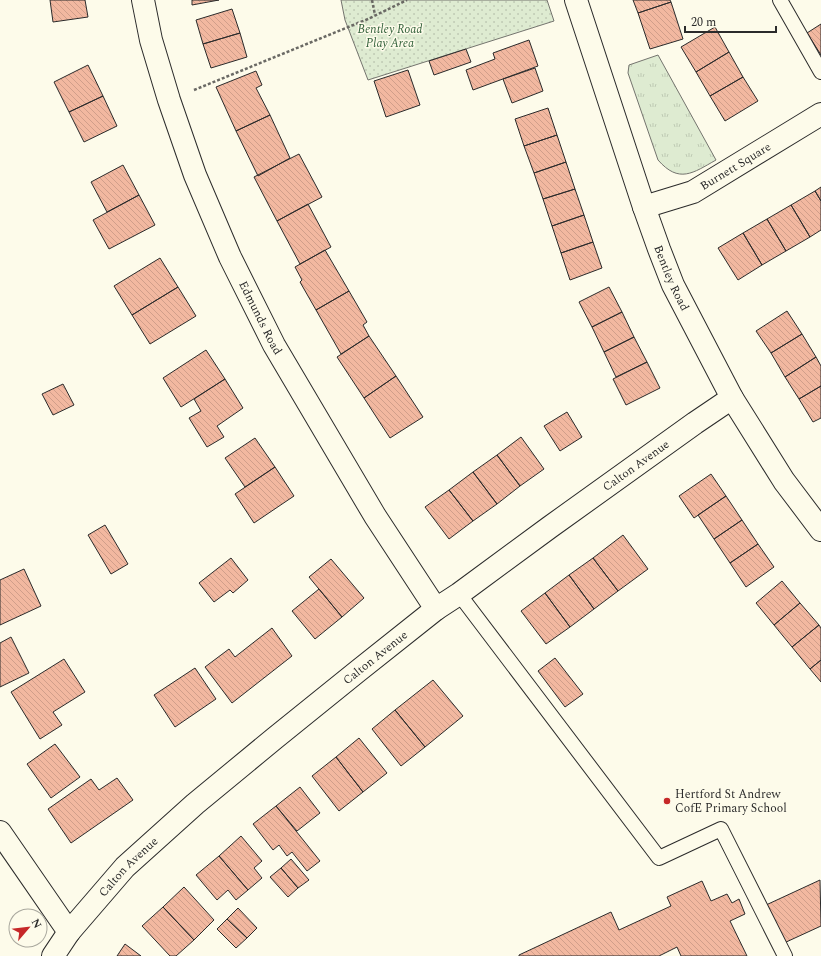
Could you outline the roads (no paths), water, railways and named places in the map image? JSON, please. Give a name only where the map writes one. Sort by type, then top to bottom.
[{"type":"street","name":"Edmunds Road","points":[[143,0],[150,40],[169,100],[195,175],[230,257],[274,345],[375,516],[436,609]]},
{"type":"street","name":"Bentley Road","points":[[576,0],[644,207],[673,285],[732,398],[784,481],[821,530]]},
{"type":"street","name":"Burnett Square","points":[[644,207],[693,192],[821,114]]},
{"type":"street","name":"Calton Avenue","points":[[53,956],[69,932],[125,866],[195,804],[436,609],[732,398]]},
{"type":"street","points":[[0,832],[69,932]]},
{"type":"lane","points":[[780,0],[821,72]]},
{"type":"lane","points":[[459,594],[659,858],[721,830],[785,956]]},
{"type":"place","name":"Hertford St Andrew CofE Primary School","points":[[667,801]]},
{"type":"park label","name":"Bentley Road Play Area","points":[[390,36]]}]
